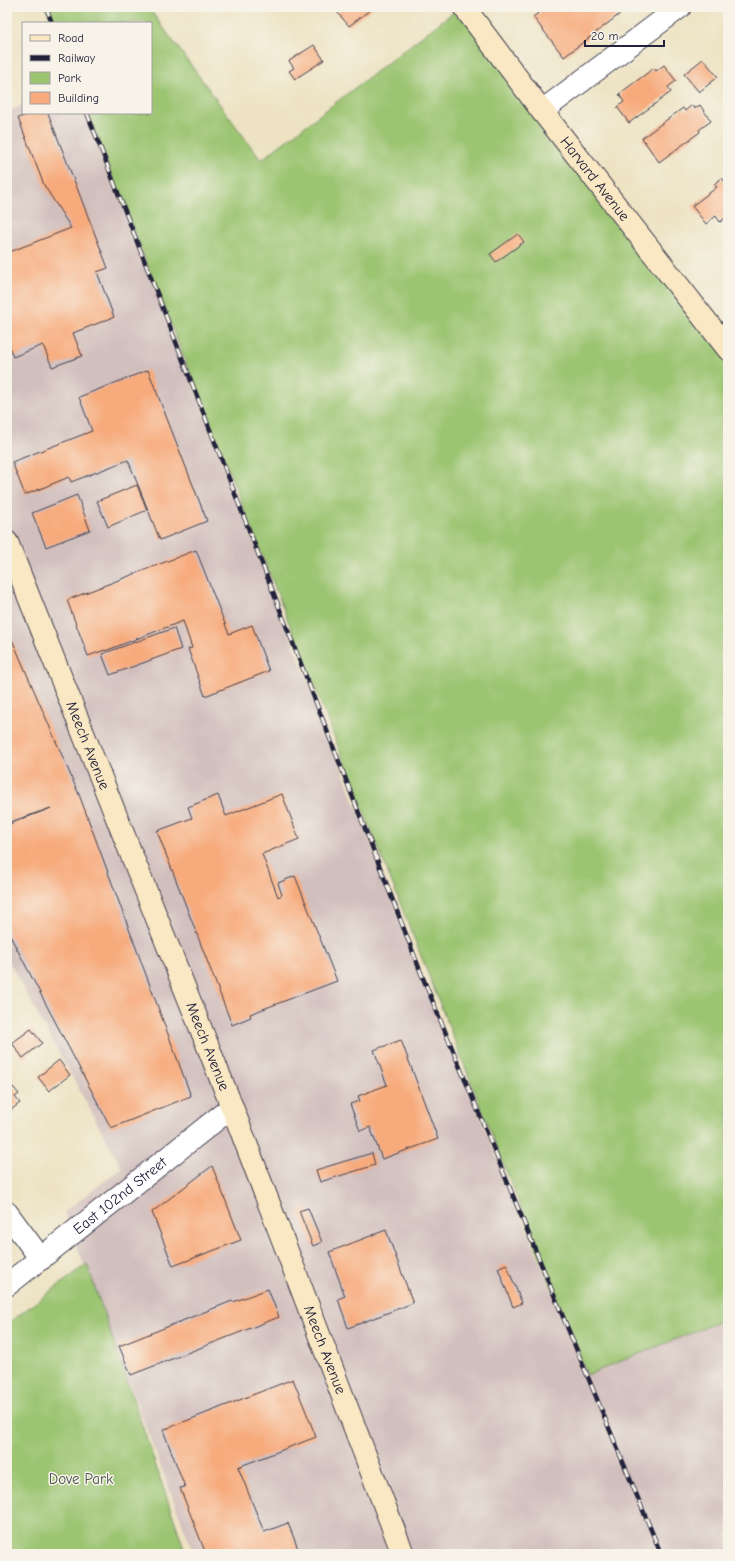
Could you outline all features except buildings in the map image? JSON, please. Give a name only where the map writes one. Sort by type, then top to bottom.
[{"type":"street","name":"Harvard Avenue","points":[[464,7],[542,111],[728,349]]},
{"type":"street","points":[[542,111],[680,7]]},
{"type":"street","name":"Meech Avenue","points":[[7,542],[232,1107],[403,1554]]},
{"type":"street","name":"East 102nd Street","points":[[7,1285],[232,1107]]},
{"type":"street","points":[[7,1213],[41,1259]]},
{"type":"shaded area","points":[[22,105],[22,114],[87,114],[423,978],[587,1375],[728,1318],[728,1554],[194,1554],[64,1212],[122,1168],[7,958],[7,112]]},
{"type":"green space","points":[[46,7],[148,7],[261,160],[460,7],[728,353],[728,1318],[587,1375],[87,114],[152,114],[152,22],[52,22]]},
{"type":"green space","name":"Dove Park","points":[[87,1264],[186,1554],[7,1554],[7,1324]]},
{"type":"railway","points":[[46,7],[52,22]]},
{"type":"railway","points":[[87,114],[423,978],[661,1554]]}]
